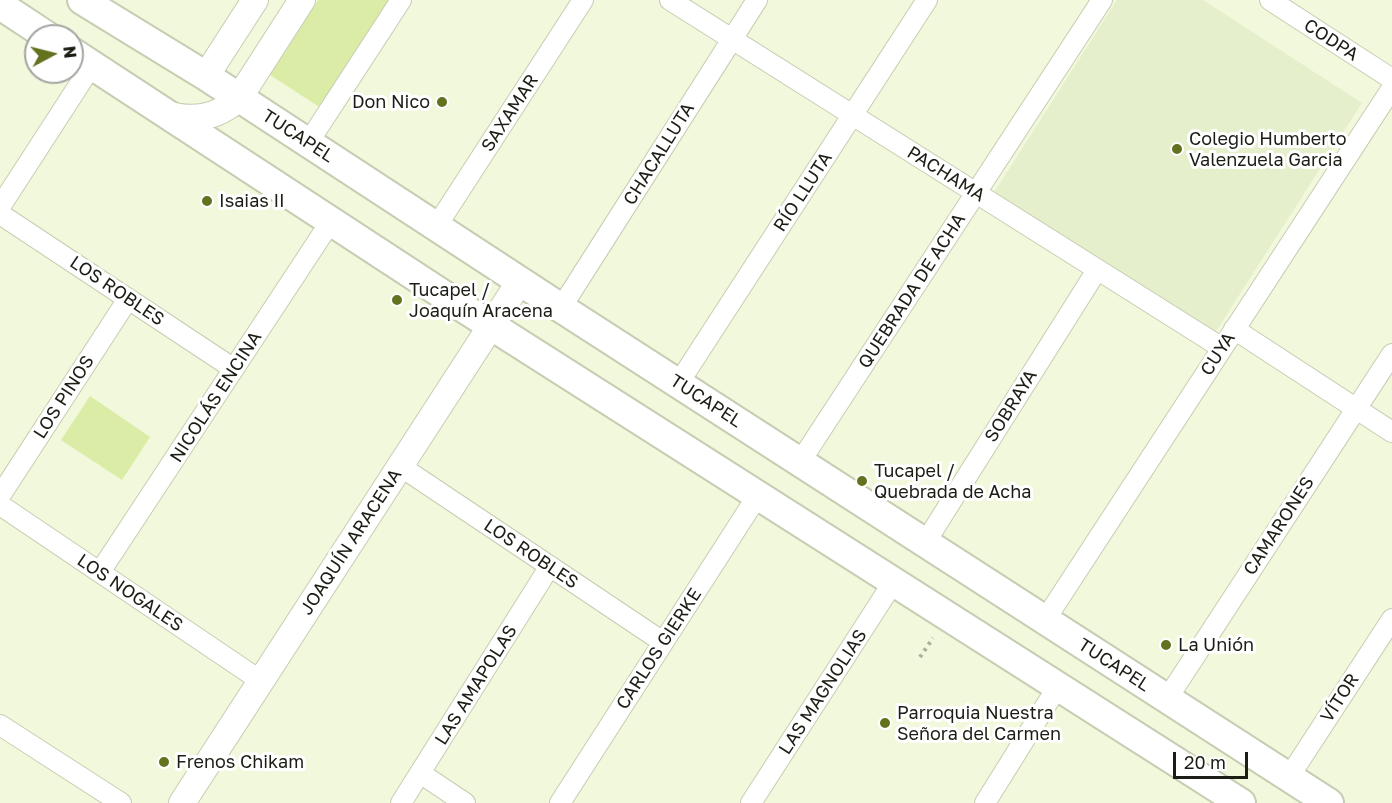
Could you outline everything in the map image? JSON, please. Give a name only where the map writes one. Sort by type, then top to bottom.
[{"type":"main road","name":"TUCAPEL","points":[[82,0],[206,76],[678,384],[1329,803]]},
{"type":"main road","points":[[0,5],[29,24]]},
{"type":"main road","points":[[84,60],[491,325],[894,581],[1228,799]]},
{"type":"street","points":[[206,76],[255,0]]},
{"type":"street","points":[[166,113],[179,117],[205,117],[229,107],[239,98],[302,0]]},
{"type":"street","points":[[308,143],[401,0]]},
{"type":"street","name":"SAXAMAR","points":[[436,227],[583,0]]},
{"type":"street","name":"PACHAMA","points":[[670,0],[1222,348]]},
{"type":"street","name":"CHACALLUTA","points":[[561,308],[757,0]]},
{"type":"street","name":"RÍO LLUTA","points":[[678,384],[927,0]]},
{"type":"street","name":"QUEBRADA DE ACHA","points":[[801,462],[1102,0]]},
{"type":"street","name":"CODPA","points":[[1274,1],[1392,79]]},
{"type":"street","points":[[0,207],[68,84]]},
{"type":"street","name":"CUYA","points":[[1045,620],[1392,88]]},
{"type":"street","name":"LOS ROBLES","points":[[0,214],[234,369]]},
{"type":"street","name":"NICOLÁS ENCINA","points":[[100,572],[331,221]]},
{"type":"street","name":"SOBRAYA","points":[[925,543],[1097,270]]},
{"type":"street","name":"JOAQUÍN ARACENA","points":[[182,803],[519,281]]},
{"type":"street","name":"LOS PINOS","points":[[0,496],[128,298]]},
{"type":"street","points":[[1234,329],[1392,432]]},
{"type":"street","name":"CAMARONES","points":[[1167,699],[1392,354]]},
{"type":"street","name":"LOS ROBLES","points":[[400,466],[663,642]]},
{"type":"street","name":"CARLOS GIERKE","points":[[560,803],[758,495]]},
{"type":"street","name":"LOS NOGALES","points":[[0,505],[261,681]]},
{"type":"street","name":"LAS AMAPOLAS","points":[[402,803],[550,567]]},
{"type":"street","name":"LAS MAGNOLIAS","points":[[752,803],[894,581]]},
{"type":"street","name":"VÍTOR","points":[[1289,777],[1392,619]]},
{"type":"street","points":[[986,803],[1058,687]]},
{"type":"street","points":[[0,725],[121,803]]},
{"type":"street","points":[[420,773],[465,803]]},
{"type":"path","points":[[920,657],[929,644]]},
{"type":"shaded area","name":"Colegio Humberto Valenzuela Garcia","points":[[1117,0],[1203,0],[1362,103],[1213,336],[993,194]]},
{"type":"green space","points":[[318,0],[391,0],[321,108],[270,75]]},
{"type":"green space","points":[[90,396],[150,437],[122,480],[61,440]]},
{"type":"place","name":"Don Nico","points":[[442,102]]},
{"type":"place","name":"Colegio Humberto Valenzuela Garcia","points":[[1177,149]]},
{"type":"place","name":"Isaias II","points":[[207,201]]},
{"type":"place","name":"Tucapel / Joaquín Aracena","points":[[397,300]]},
{"type":"place","name":"Tucapel / Quebrada de Acha","points":[[862,481]]},
{"type":"place","name":"La Unión","points":[[1166,645]]},
{"type":"place","name":"Parroquia Nuestra Señora del Carmen","points":[[885,723]]},
{"type":"place","name":"Frenos Chikam","points":[[164,762]]}]
